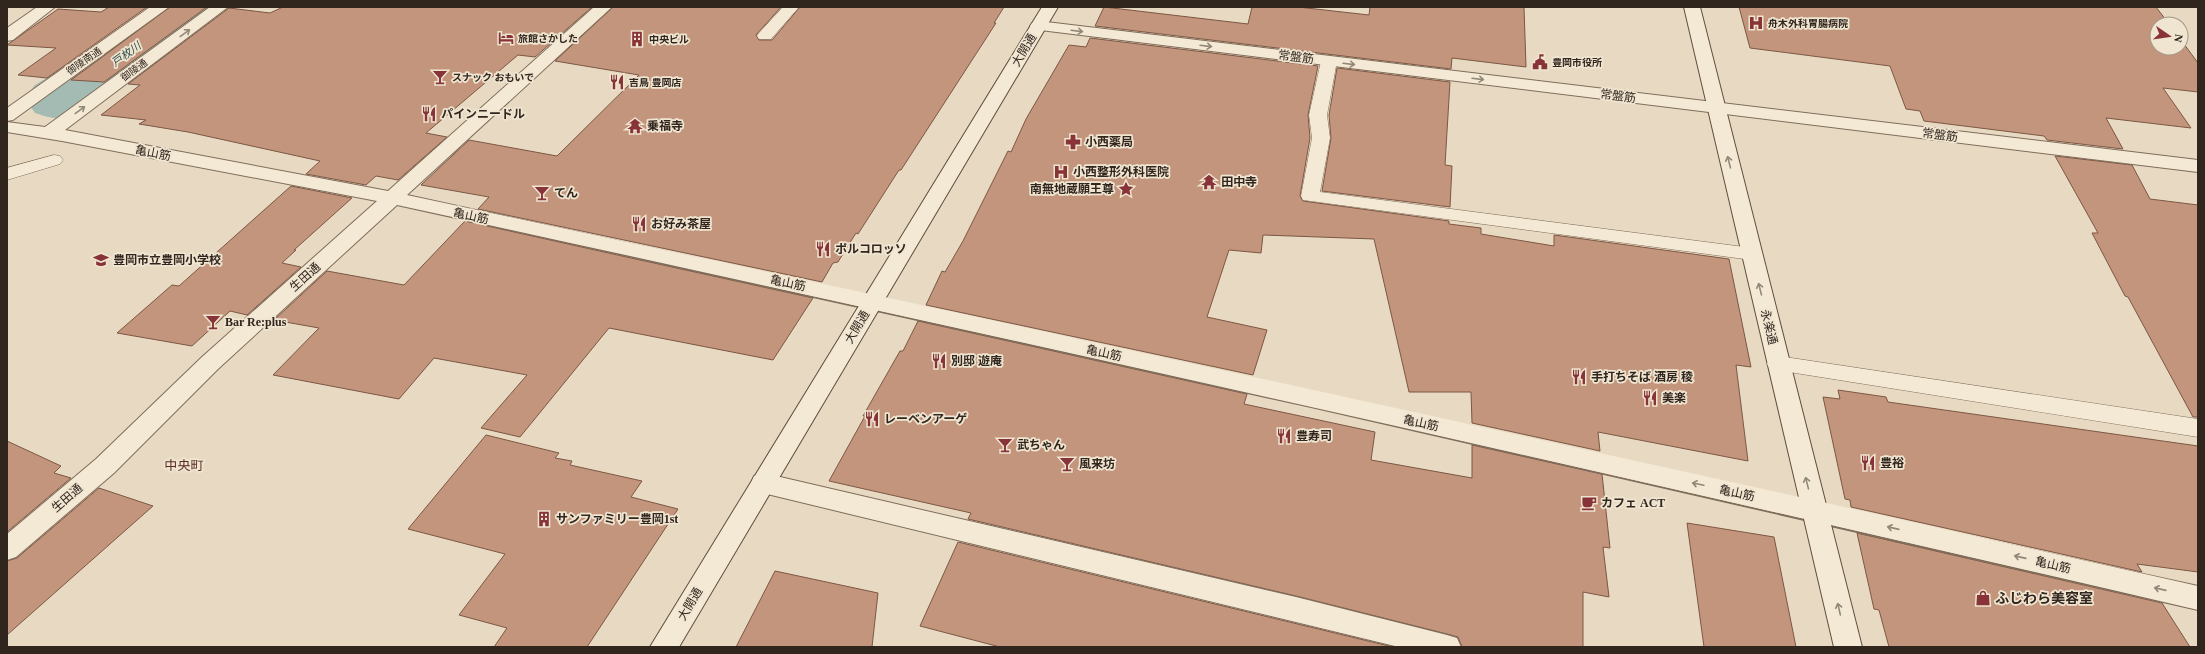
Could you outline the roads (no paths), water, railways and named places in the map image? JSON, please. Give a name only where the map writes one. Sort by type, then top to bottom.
[{"type":"street","points":[[7,36],[47,7]]},
{"type":"street","name":"御陵南通","points":[[7,116],[161,7]]},
{"type":"street","name":"御陵通","points":[[49,133],[220,7]]},
{"type":"street","name":"生田通","points":[[7,549],[105,466],[210,363],[390,198],[604,7]]},
{"type":"street","name":"大開通","points":[[664,647],[1050,7]]},
{"type":"street","name":"永楽通","points":[[1692,7],[1848,647]]},
{"type":"street","name":"常盤筋","points":[[1038,26],[2198,166]]},
{"type":"street","name":"亀山筋","points":[[7,127],[49,133],[390,198],[872,302],[1815,510],[2193,602]]},
{"type":"street","points":[[763,483],[1265,602],[1446,647]]},
{"type":"lane","points":[[765,36],[791,7]]},
{"type":"lane","points":[[1330,61],[1318,114],[1321,138],[1310,196],[1752,254]]},
{"type":"lane","points":[[7,174],[54,160]]},
{"type":"lane","points":[[1778,364],[2198,428]]},
{"type":"waterway","name":"戸枚川","points":[[58,99],[106,68],[191,7]]},
{"type":"place","name":"舟木外科胃腸病院","points":[[1756,23]]},
{"type":"place","name":"旅館さかした","points":[[506,38]]},
{"type":"place","name":"中央ビル","points":[[637,39]]},
{"type":"place","name":"豊岡市役所","points":[[1540,62]]},
{"type":"place","name":"スナック おもいで","points":[[440,77]]},
{"type":"place","name":"吉鳥 豊岡店","points":[[617,82]]},
{"type":"place","name":"パインニードル","points":[[429,114]]},
{"type":"place","name":"乗福寺","points":[[635,126]]},
{"type":"place","name":"小西薬局","points":[[1073,142]]},
{"type":"place","name":"小西整形外科医院","points":[[1061,172]]},
{"type":"place","name":"田中寺","points":[[1209,182]]},
{"type":"place","name":"南無地蔵願王尊","points":[[1126,189]]},
{"type":"place","name":"てん","points":[[542,193]]},
{"type":"place","name":"お好み茶屋","points":[[639,224]]},
{"type":"place","name":"ポルコロッソ","points":[[823,249]]},
{"type":"place","name":"豊岡市立豊岡小学校","points":[[101,260]]},
{"type":"place","name":"Bar Re:plus","points":[[213,322]]},
{"type":"place","name":"別邸 遊庵","points":[[939,361]]},
{"type":"place","name":"手打ちそば 酒房 稜","points":[[1579,377]]},
{"type":"place","name":"美楽","points":[[1650,398]]},
{"type":"place","name":"レーベンアーゲ","points":[[872,419]]},
{"type":"place","name":"豊寿司","points":[[1284,436]]},
{"type":"place","name":"武ちゃん","points":[[1005,445]]},
{"type":"place","name":"豊裕","points":[[1868,463]]},
{"type":"place","name":"風来坊","points":[[1067,464]]},
{"type":"place","name":"カフェ ACT","points":[[1589,503]]},
{"type":"place","name":"サンファミリー豊岡1st","points":[[544,519]]},
{"type":"place","name":"ふじわら美容室","points":[[1983,598]]},
{"type":"district","name":"中央町","points":[[184,465]]}]
